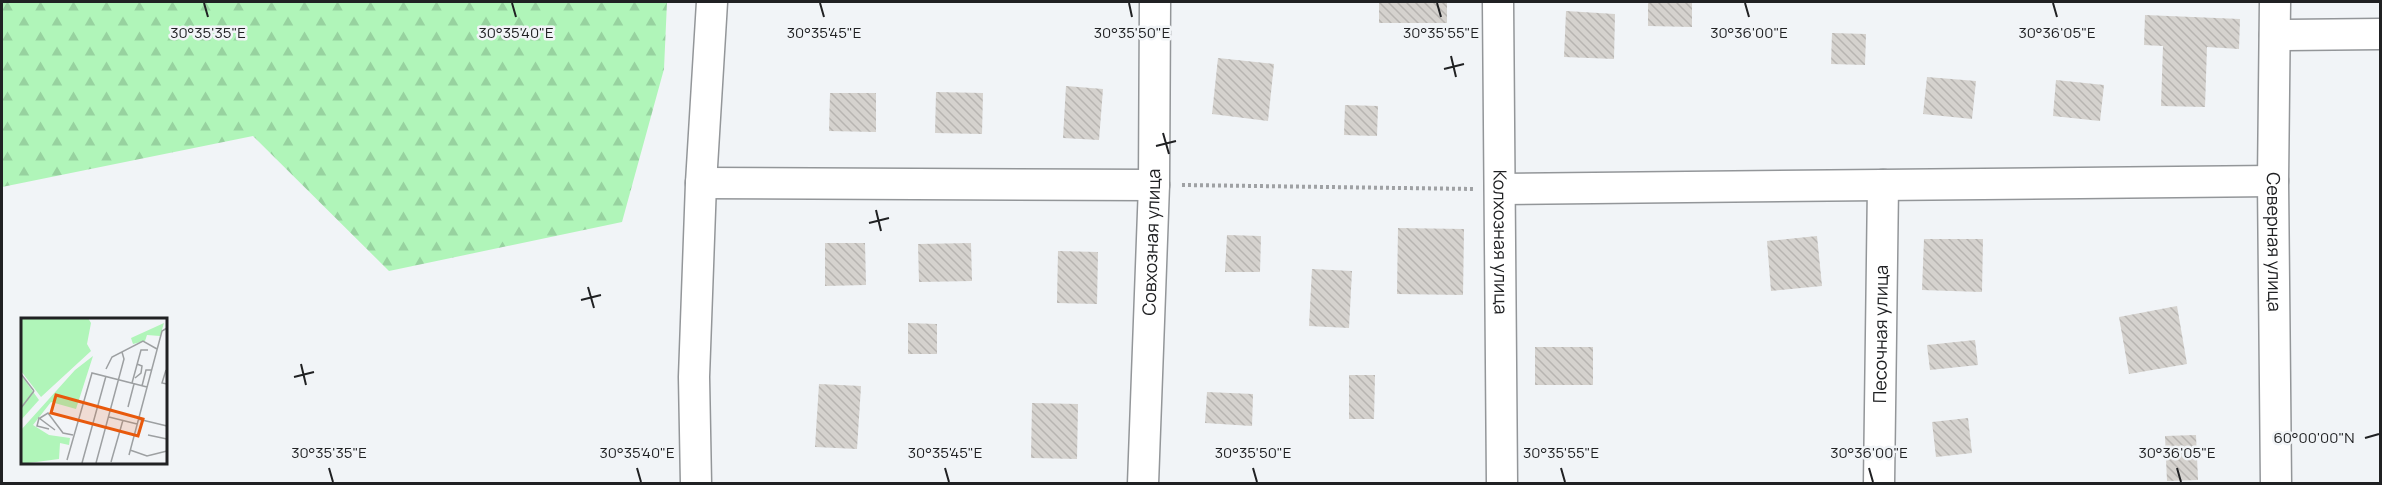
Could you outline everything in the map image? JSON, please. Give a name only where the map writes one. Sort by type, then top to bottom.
[{"type":"street","points":[[696,483],[694,377],[701,183],[712,2]]},
{"type":"street","name":"Совхозная улица","points":[[1143,483],[1154,185],[1155,2]]},
{"type":"street","name":"Колхозная улица","points":[[1498,2],[1502,483]]},
{"type":"street","name":"Северная улица","points":[[2275,2],[2273,181],[2276,483]]},
{"type":"street","points":[[2275,35],[2380,34]]},
{"type":"street","points":[[1500,189],[2273,181]]},
{"type":"street","points":[[701,183],[1154,185]]},
{"type":"street","name":"Песочная улица","points":[[1879,483],[1883,185]]},
{"type":"path","points":[[1154,185],[1500,189]]},
{"type":"green space","points":[[2,2],[667,2],[664,69],[622,222],[389,271],[253,136],[2,187]]},
{"type":"building","points":[[1379,2],[1447,2],[1447,23],[1379,23]]},
{"type":"building","points":[[1648,2],[1692,2],[1692,27],[1648,26]]},
{"type":"building","points":[[1566,11],[1615,14],[1614,59],[1564,57]]},
{"type":"building","points":[[2145,15],[2240,19],[2239,49],[2207,47],[2205,107],[2161,106],[2163,46],[2144,45]]},
{"type":"building","points":[[1832,33],[1866,34],[1865,65],[1831,64]]},
{"type":"building","points":[[1218,58],[1274,64],[1268,121],[1212,114]]},
{"type":"building","points":[[1927,77],[1976,81],[1972,119],[1923,114]]},
{"type":"building","points":[[2056,80],[2104,85],[2100,121],[2053,116]]},
{"type":"building","points":[[1066,86],[1103,89],[1099,140],[1063,138]]},
{"type":"building","points":[[936,92],[983,93],[982,134],[935,133]]},
{"type":"building","points":[[830,93],[876,93],[876,132],[829,131]]},
{"type":"building","points":[[1345,105],[1378,106],[1377,136],[1344,135]]},
{"type":"building","points":[[1398,228],[1464,229],[1463,295],[1397,294]]},
{"type":"building","points":[[1227,235],[1261,236],[1260,272],[1225,272]]},
{"type":"building","points":[[1817,236],[1822,286],[1771,291],[1767,241]]},
{"type":"building","points":[[1924,239],[1983,239],[1982,292],[1922,290]]},
{"type":"building","points":[[825,243],[865,243],[866,285],[825,286]]},
{"type":"building","points":[[971,243],[972,281],[919,282],[918,244]]},
{"type":"building","points":[[1058,251],[1098,252],[1097,304],[1057,303]]},
{"type":"building","points":[[1312,269],[1352,271],[1349,328],[1309,326]]},
{"type":"building","points":[[2177,306],[2187,364],[2129,374],[2119,317]]},
{"type":"building","points":[[908,323],[937,324],[937,354],[908,354]]},
{"type":"building","points":[[1975,340],[1978,365],[1930,370],[1927,345]]},
{"type":"building","points":[[1535,347],[1593,347],[1593,385],[1535,385]]},
{"type":"building","points":[[1349,375],[1375,375],[1374,419],[1349,419]]},
{"type":"building","points":[[819,384],[861,386],[857,449],[815,447]]},
{"type":"building","points":[[1207,392],[1253,394],[1252,426],[1205,423]]},
{"type":"building","points":[[1032,403],[1078,404],[1077,459],[1031,458]]},
{"type":"building","points":[[1968,418],[1972,453],[1936,457],[1932,422]]},
{"type":"building","points":[[2196,435],[2198,480],[2167,481],[2165,436]]}]
